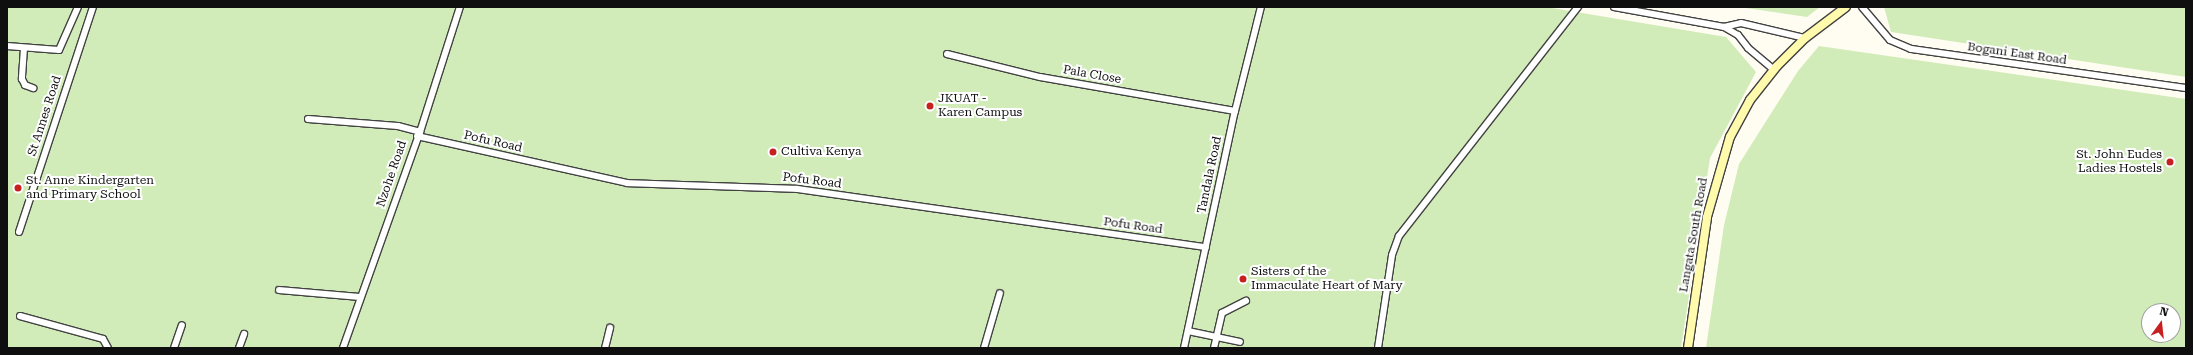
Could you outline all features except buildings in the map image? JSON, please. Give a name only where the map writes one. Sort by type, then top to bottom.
[{"type":"street","points":[[7,46],[59,50],[78,7]]},
{"type":"street","name":"St Annes Road","points":[[19,232],[93,7]]},
{"type":"street","name":"Nzohe Road","points":[[343,348],[418,134],[460,7]]},
{"type":"street","name":"Tandala Road","points":[[1184,348],[1235,111],[1261,7]]},
{"type":"street","points":[[1378,348],[1392,255],[1398,236],[1578,7]]},
{"type":"street","points":[[1614,7],[1724,27],[1738,35],[1748,48],[1774,70]]},
{"type":"street","name":"Langata South Road","points":[[1688,348],[1707,216],[1723,155],[1744,110],[1774,70],[1805,38],[1846,7]]},
{"type":"street","name":"Bogani East Road","points":[[1862,7],[1890,40],[1911,49],[2186,88]]},
{"type":"street","points":[[1724,27],[1741,23],[1805,38]]},
{"type":"street","points":[[24,48],[22,79],[25,85],[33,88]]},
{"type":"street","name":"Pala Close","points":[[947,54],[1040,77],[1235,111]]},
{"type":"street","name":"Pofu Road","points":[[308,119],[398,126],[418,134],[627,183],[797,189],[1206,247]]},
{"type":"street","points":[[279,290],[360,297]]},
{"type":"street","points":[[984,348],[1000,293]]},
{"type":"street","points":[[1214,348],[1222,312],[1246,301]]},
{"type":"street","points":[[20,316],[103,339],[108,348]]},
{"type":"street","points":[[174,348],[182,325]]},
{"type":"street","points":[[605,348],[610,328]]},
{"type":"street","points":[[1188,330],[1240,342]]},
{"type":"street","points":[[239,348],[244,334]]},
{"type":"green space","points":[[7,7],[1546,7],[1726,37],[1756,72],[1710,158],[1681,348],[7,348]]},
{"type":"green space","points":[[1739,7],[1820,7],[1807,17]]},
{"type":"green space","points":[[1884,7],[2186,7],[2186,77],[1891,32]]},
{"type":"green space","points":[[1819,46],[2186,99],[2186,348],[1706,348],[1724,225],[1739,164],[1798,71]]},
{"type":"place","name":"JKUAT - Karen Campus","points":[[930,106]]},
{"type":"place","name":"Cultiva Kenya","points":[[773,152]]},
{"type":"place","name":"St. John Eudes Ladies Hostels","points":[[2170,162]]},
{"type":"place","name":"St. Anne Kindergarten and Primary School","points":[[18,188]]},
{"type":"place","name":"Sisters of the Immaculate Heart of Mary","points":[[1243,279]]}]
